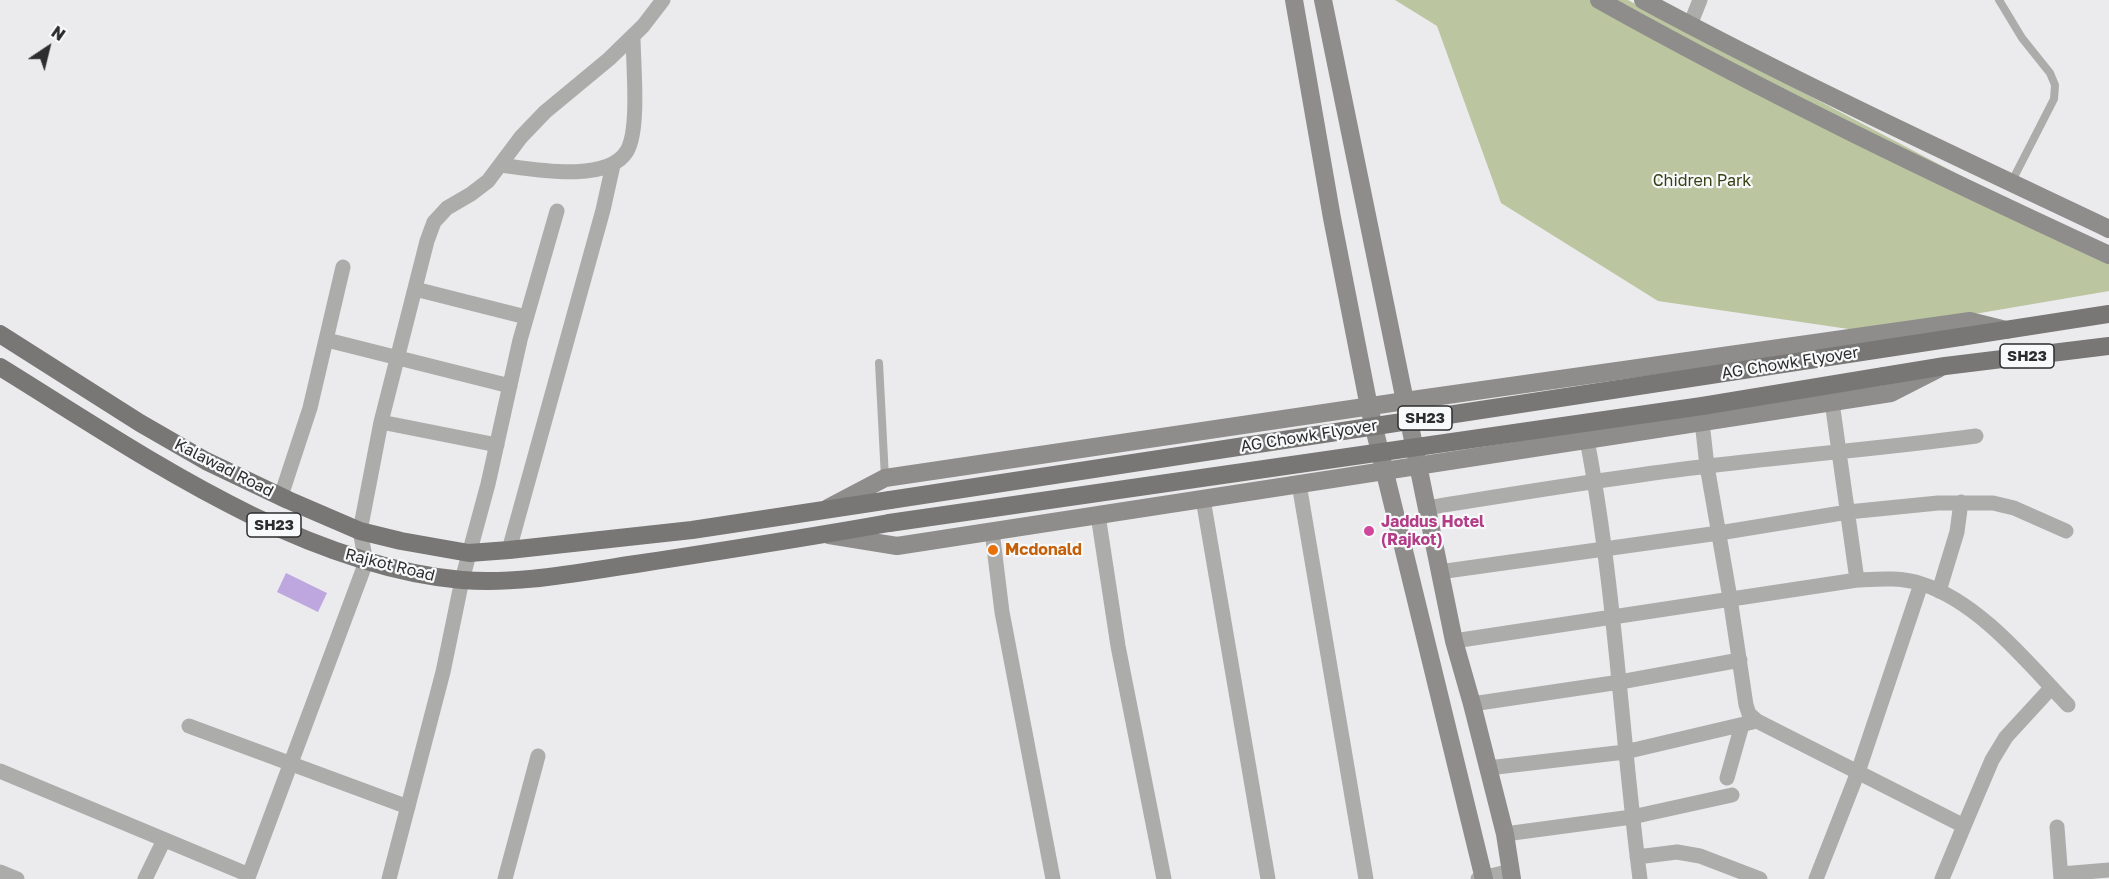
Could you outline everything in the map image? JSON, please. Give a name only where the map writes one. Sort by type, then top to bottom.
[{"type":"main road","name":"SH23","points":[[2006,330],[2109,314]]},
{"type":"main road","name":"AG Chowk Flyover","points":[[826,509],[2006,330]]},
{"type":"main road","name":"Kalawad Road","points":[[0,334],[140,423],[206,460],[360,531],[401,541],[469,553],[509,550],[692,530],[826,509]]},
{"type":"main road","name":"SH23","points":[[1945,366],[2109,346]]},
{"type":"main road","name":"AG Chowk Flyover","points":[[824,534],[1702,406],[1945,366]]},
{"type":"main road","name":"Rajkot Road","points":[[0,368],[130,447],[242,509],[307,541],[366,562],[404,571],[492,582],[580,572],[824,534]]},
{"type":"street","points":[[1294,0],[1332,218],[1369,407],[1482,879],[1511,875],[1505,834],[1454,641],[1439,572],[1323,0]]},
{"type":"street","points":[[1599,0],[1689,50],[1863,140],[2109,255]]},
{"type":"street","points":[[1643,0],[1829,95],[2109,229]]},
{"type":"street","points":[[1690,25],[1700,0]]},
{"type":"street","points":[[0,771],[253,877],[291,763],[366,562],[360,531],[381,422],[427,241],[434,222],[447,208],[488,181],[521,137],[545,112],[633,36],[655,3]]},
{"type":"street","points":[[500,165],[544,171],[595,170],[613,165],[627,151],[634,128],[633,36]]},
{"type":"street","points":[[509,550],[600,221],[613,165]]},
{"type":"street","points":[[389,879],[442,672],[462,580],[488,484],[526,317],[557,211]]},
{"type":"street","points":[[281,496],[310,408],[343,267]]},
{"type":"street","points":[[415,289],[526,317]]},
{"type":"street","points":[[826,509],[885,478],[1970,321],[2006,330]]},
{"type":"street","points":[[327,340],[510,386]]},
{"type":"street","points":[[824,534],[897,546],[1891,393],[1945,366]]},
{"type":"street","points":[[1832,402],[1857,580]]},
{"type":"street","points":[[381,422],[497,445]]},
{"type":"street","points":[[1702,422],[1707,466],[1750,723],[1727,778]]},
{"type":"street","points":[[1426,508],[1707,466],[1976,436]]},
{"type":"street","points":[[1587,440],[1595,482],[1620,682],[1625,752],[1640,879]]},
{"type":"street","points":[[1299,484],[1366,879]]},
{"type":"street","points":[[1203,499],[1268,879]]},
{"type":"street","points":[[1939,591],[1957,532],[1961,502]]},
{"type":"street","points":[[1439,572],[1719,533],[1848,512],[1961,502],[1993,503],[2014,508],[2066,531]]},
{"type":"street","points":[[1098,515],[1116,636],[1164,879]]},
{"type":"street","points":[[992,531],[1002,612],[1053,879]]},
{"type":"street","points":[[1454,641],[1730,598],[1857,580],[1889,578],[1922,584],[1939,591],[1990,627],[2068,705]]},
{"type":"street","points":[[1815,879],[1858,772],[1922,584]]},
{"type":"street","points":[[1472,704],[1620,682],[1740,660]]},
{"type":"street","points":[[1942,879],[1996,752],[2006,737],[2051,688]]},
{"type":"street","points":[[1488,768],[1625,752],[1750,723],[1858,772],[1964,826]]},
{"type":"street","points":[[189,726],[408,807]]},
{"type":"street","points":[[506,879],[538,756]]},
{"type":"street","points":[[1505,834],[1632,818],[1732,795]]},
{"type":"street","points":[[2057,827],[2061,876],[2109,870]]},
{"type":"street","points":[[145,879],[164,840]]},
{"type":"street","points":[[1637,857],[1677,852],[1700,856],[1760,879]]},
{"type":"street","points":[[0,872],[17,879]]},
{"type":"lane","points":[[1999,0],[2022,38],[2050,73],[2055,85],[2054,99],[2011,183]]},
{"type":"lane","points":[[879,363],[885,478]]},
{"type":"green space","name":"Chidren Park","points":[[1395,0],[1628,0],[2109,254],[2109,291],[1869,332],[1658,301],[1501,203],[1437,26]]},
{"type":"building","points":[[286,573],[327,593],[318,612],[277,592]]},
{"type":"place","name":"Jaddus Hotel (Rajkot)","points":[[1369,531]]},
{"type":"place","name":"Mcdonald","points":[[993,550]]}]
